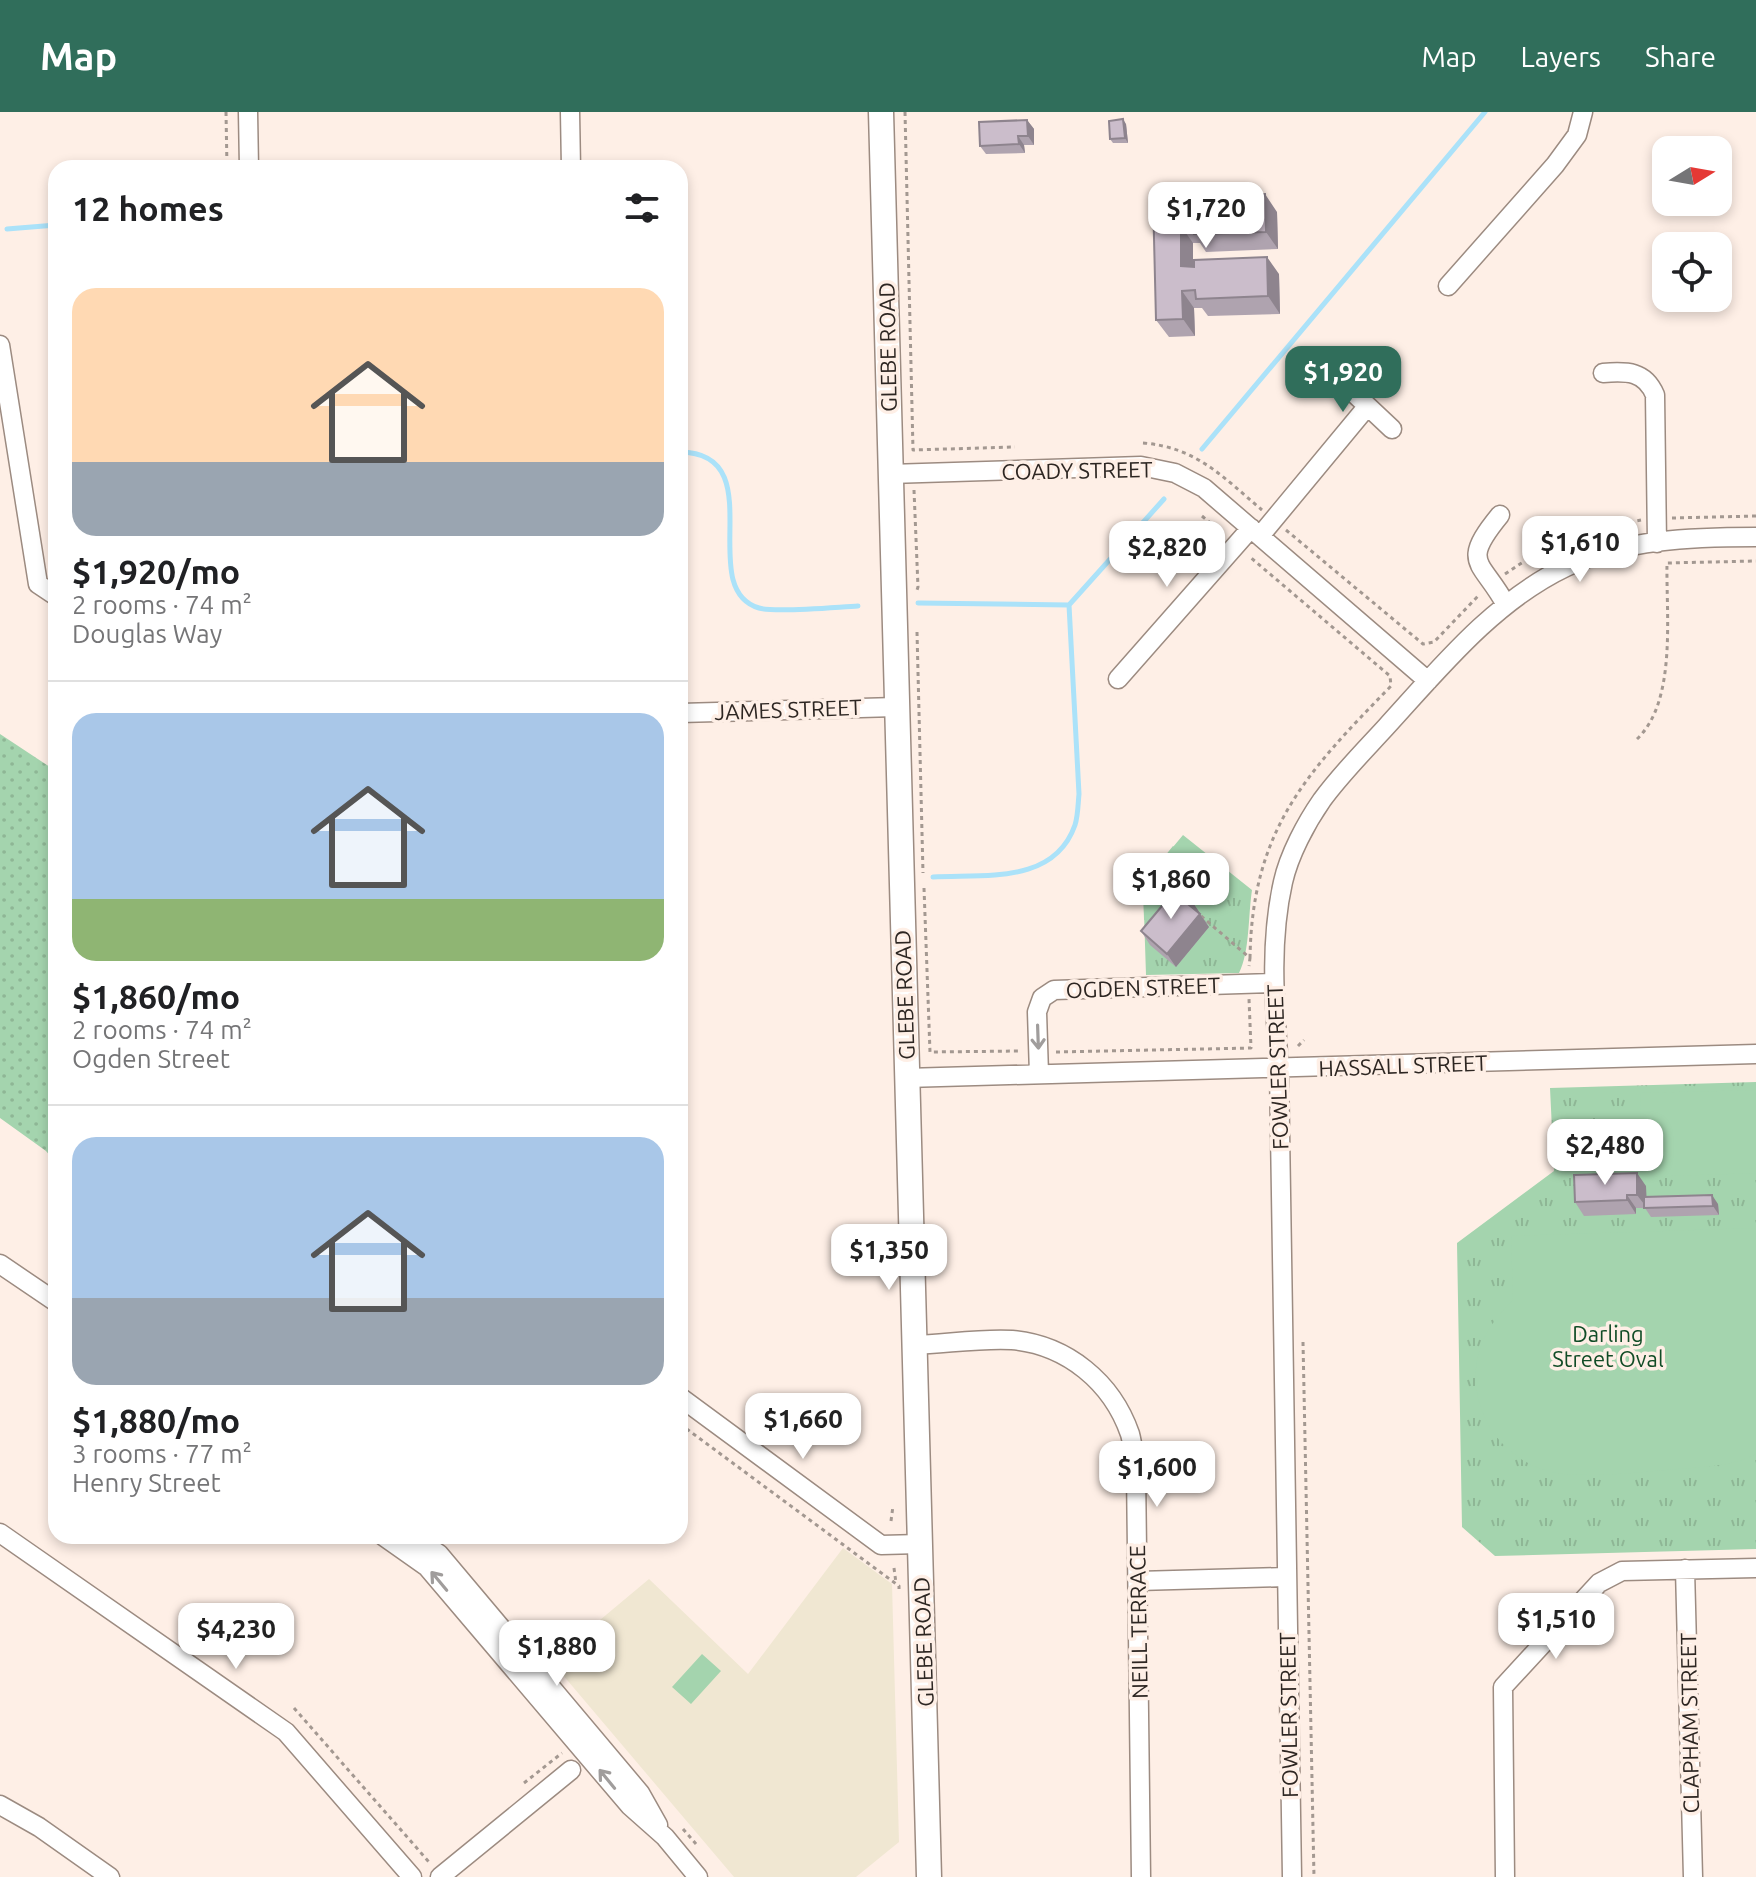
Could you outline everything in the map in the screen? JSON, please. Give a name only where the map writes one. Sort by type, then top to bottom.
[{"type":"main road","name":"GLEBE ROAD","points":[[881,112],[929,1877]]},
{"type":"street","points":[[248,112],[249,160]]},
{"type":"street","points":[[570,112],[571,160]]},
{"type":"street","points":[[1448,286],[1555,165],[1577,135],[1583,112]]},
{"type":"street","points":[[0,345],[38,584],[48,591]]},
{"type":"street","points":[[1324,365],[1366,408],[1392,429]]},
{"type":"street","points":[[1603,373],[1634,373],[1645,378],[1655,395],[1657,543]]},
{"type":"street","points":[[1118,679],[1237,545],[1274,520],[1366,408]]},
{"type":"street","name":"COADY STREET","points":[[890,474],[1141,466],[1161,468],[1191,479],[1428,681]]},
{"type":"street","points":[[1500,515],[1478,548],[1481,571],[1506,605]]},
{"type":"street","name":"FOWLER STREET","points":[[1292,1877],[1279,1069],[1274,983],[1276,920],[1283,880],[1307,826],[1337,781],[1428,681],[1506,605],[1566,567],[1629,545],[1756,537]]},
{"type":"street","name":"JAMES STREET","points":[[688,713],[896,707]]},
{"type":"street","name":"OGDEN STREET","points":[[1039,1074],[1037,1012],[1042,998],[1054,990],[1274,983]]},
{"type":"street","name":"HASSALL STREET","points":[[906,1078],[1756,1054]]},
{"type":"street","points":[[0,1264],[48,1297]]},
{"type":"street","name":"NEILL TERRACE","points":[[914,1345],[1011,1340],[1049,1347],[1082,1366],[1109,1392],[1130,1434],[1136,1470],[1141,1877]]},
{"type":"street","points":[[688,1403],[881,1545],[920,1544]]},
{"type":"street","points":[[0,1533],[286,1732],[412,1877]]},
{"type":"street","points":[[394,1544],[427,1567],[630,1806],[665,1837],[698,1877]]},
{"type":"street","points":[[424,1544],[439,1554],[629,1779],[665,1837]]},
{"type":"street","points":[[1505,1877],[1503,1687],[1599,1583],[1622,1571],[1756,1568]]},
{"type":"street","name":"CLAPHAM STREET","points":[[1685,1569],[1693,1877]]},
{"type":"street","points":[[1138,1581],[1285,1577]]},
{"type":"street","points":[[434,1870],[571,1770]]},
{"type":"street","points":[[0,1805],[39,1827],[110,1877]]},
{"type":"path","points":[[226,112],[227,160]]},
{"type":"path","points":[[905,112],[913,452],[1015,447]]},
{"type":"path","points":[[1143,443],[1178,449],[1199,458],[1423,644],[1434,642],[1491,585],[1538,551],[1568,539],[1605,527],[1657,519],[1756,516]]},
{"type":"path","points":[[914,490],[918,587],[915,597]]},
{"type":"path","points":[[1202,516],[1390,676],[1391,686],[1311,772],[1272,837],[1253,902],[1249,970]]},
{"type":"path","points":[[1637,739],[1645,731],[1664,687],[1667,563],[1756,561]]},
{"type":"path","points":[[915,623],[919,644],[922,880],[925,894],[929,1059]]},
{"type":"path","points":[[1201,916],[1250,958]]},
{"type":"path","points":[[1048,1052],[1251,1048],[1249,999]]},
{"type":"path","points":[[1251,1039],[1257,1039]]},
{"type":"path","points":[[1298,1046],[1304,1040]]},
{"type":"path","points":[[930,1052],[1028,1051]]},
{"type":"path","points":[[1302,1338],[1314,1877]]},
{"type":"path","points":[[688,1430],[896,1583],[901,1601]]},
{"type":"path","points":[[891,1521],[893,1506]]},
{"type":"path","points":[[894,1568],[896,1583]]},
{"type":"path","points":[[294,1708],[434,1870]]},
{"type":"path","points":[[518,1789],[575,1742]]},
{"type":"shaded area","points":[[843,1548],[892,1584],[899,1842],[856,1877],[734,1877],[551,1661],[649,1579],[748,1674]]},
{"type":"green space","points":[[0,734],[48,766],[48,1153],[0,1118]]},
{"type":"green space","points":[[1183,835],[1252,890],[1247,944],[1239,973],[1146,975],[1143,883]]},
{"type":"green space","points":[[1173,846],[1191,861],[1161,896],[1160,919],[1144,920],[1143,883]]},
{"type":"green space","name":"Darling Street Oval","points":[[1756,1082],[1756,1549],[1495,1556],[1462,1527],[1457,1243],[1554,1171],[1550,1088]]},
{"type":"green space","points":[[1756,1090],[1756,1173],[1643,1177],[1640,1093]]},
{"type":"green space","points":[[1756,1228],[1756,1454],[1712,1466],[1614,1474],[1563,1474],[1546,1471],[1516,1456],[1493,1432],[1479,1402],[1477,1360],[1490,1328],[1513,1300],[1511,1236]]},
{"type":"green space","points":[[702,1654],[721,1671],[691,1704],[672,1687]]},
{"type":"building","points":[[1123,119],[1125,138],[1110,139],[1109,121]]},
{"type":"building","points":[[1027,120],[1028,136],[1018,136],[1019,144],[980,146],[979,122]]},
{"type":"building","points":[[1265,194],[1266,232],[1194,234],[1194,225],[1181,226],[1181,266],[1194,267],[1194,260],[1267,257],[1268,296],[1196,299],[1195,290],[1182,291],[1183,319],[1156,320],[1153,197]]},
{"type":"building","points":[[1177,888],[1191,900],[1188,904],[1200,914],[1167,954],[1141,931]]},
{"type":"building","points":[[1637,1173],[1637,1195],[1627,1195],[1627,1200],[1575,1202],[1574,1175]]},
{"type":"building","points":[[1712,1195],[1713,1206],[1644,1208],[1644,1197]]},
{"type":"waterway","points":[[1202,449],[1485,112]]},
{"type":"waterway","points":[[7,229],[48,226]]},
{"type":"waterway","points":[[688,454],[708,458],[723,474],[729,497],[732,575],[741,596],[759,608],[767,609],[858,606]]},
{"type":"waterway","points":[[933,877],[1015,872],[1051,858],[1065,844],[1075,825],[1079,794],[1069,605],[1164,499]]},
{"type":"waterway","points":[[918,603],[1069,605]]}]
